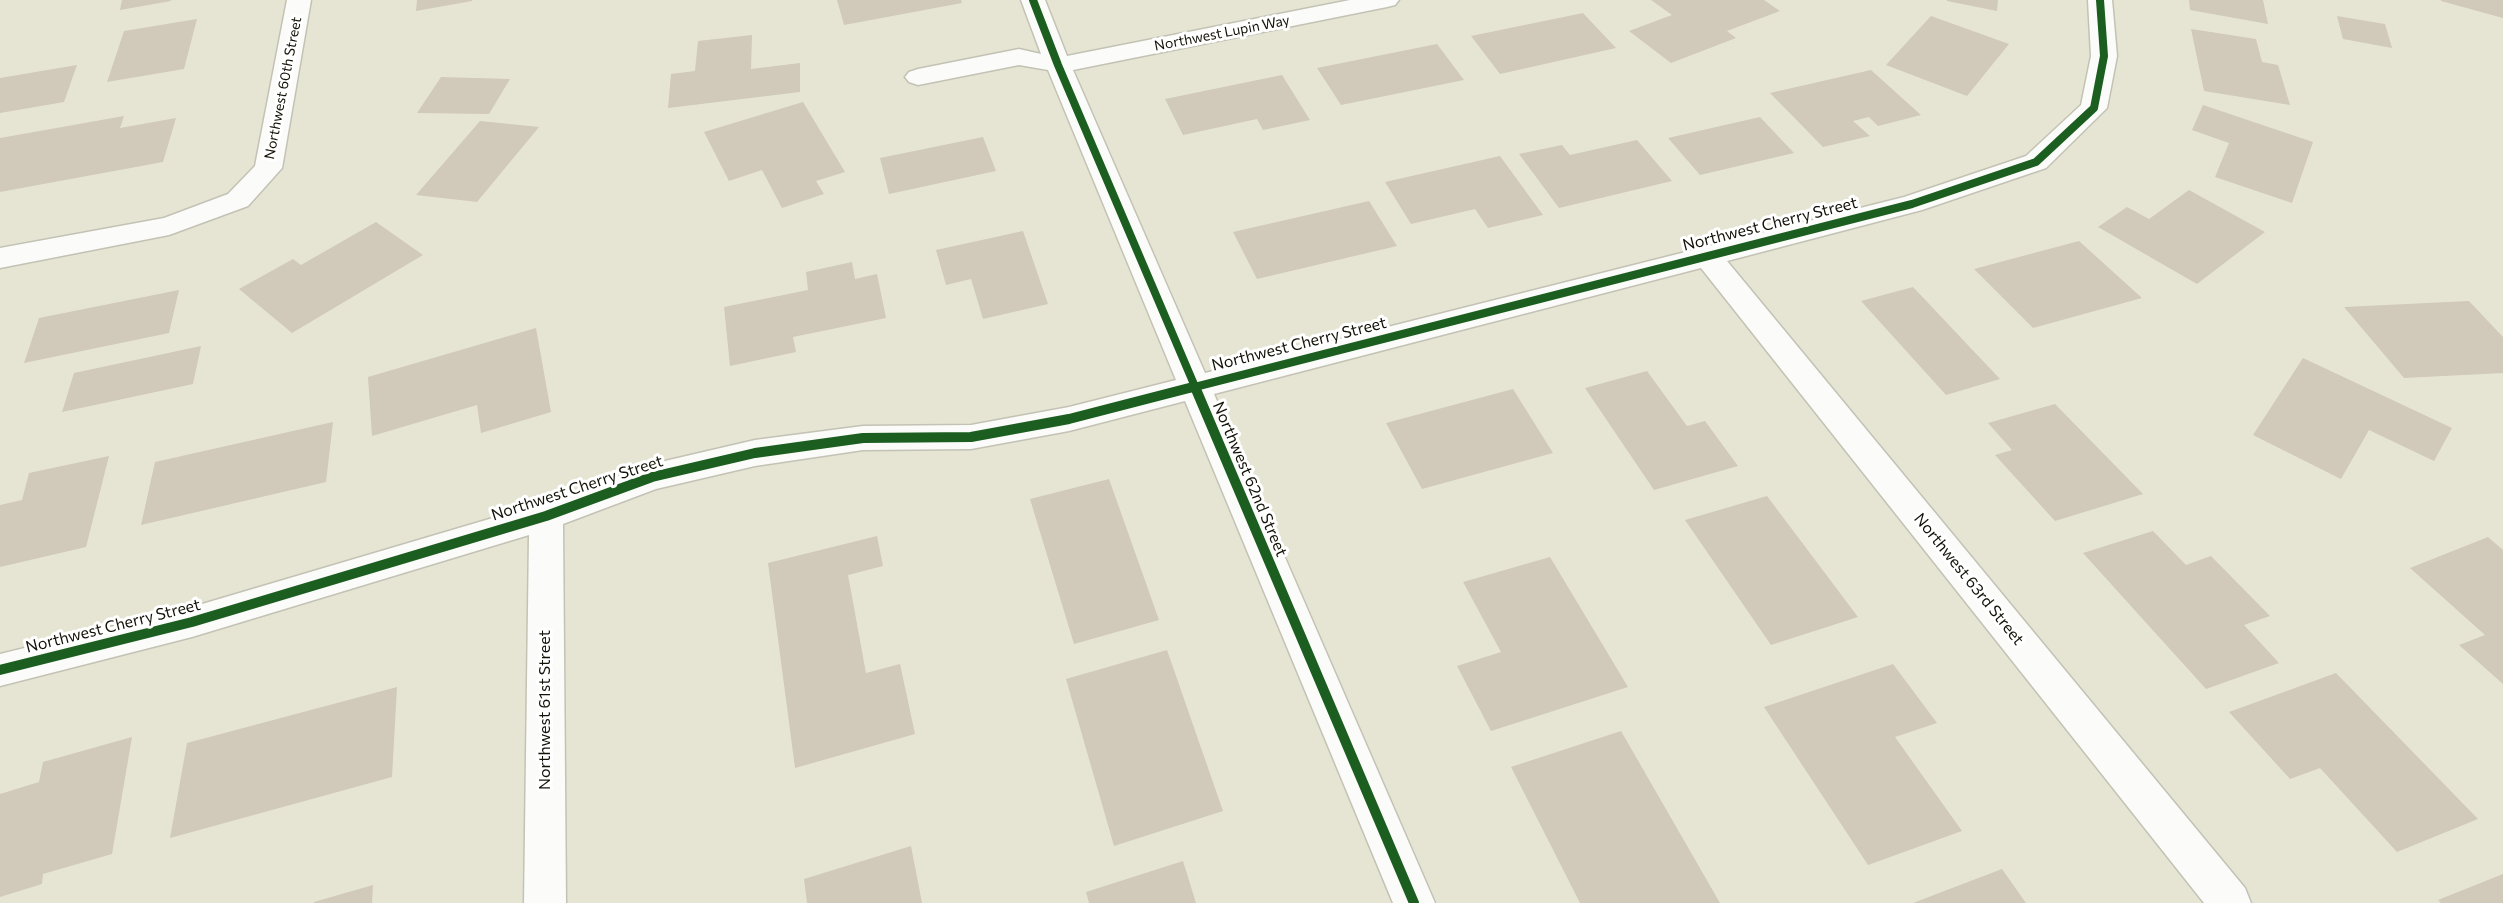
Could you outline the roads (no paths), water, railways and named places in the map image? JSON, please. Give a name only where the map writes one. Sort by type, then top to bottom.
[{"type":"street","name":"Northwest 60th Street","points":[[0,258],[169,226],[238,200],[268,168],[299,0]]},
{"type":"street","name":"Northwest 62nd Street","points":[[1033,0],[1058,65],[1414,903]]},
{"type":"street","name":"Northwest Lupin Way","points":[[1058,65],[1387,0]]},
{"type":"street","name":"Northwest Cherry Street","points":[[0,670],[192,622],[546,516],[652,477],[755,453],[863,438],[971,437],[1069,419],[1912,204],[2036,162],[2094,108],[2104,56],[2100,0]]},
{"type":"street","points":[[918,76],[1018,57],[1058,65]]},
{"type":"street","name":"Northwest 63rd Street","points":[[1707,256],[2230,903]]},
{"type":"street","name":"Northwest 61st Street","points":[[545,903],[546,516]]}]
